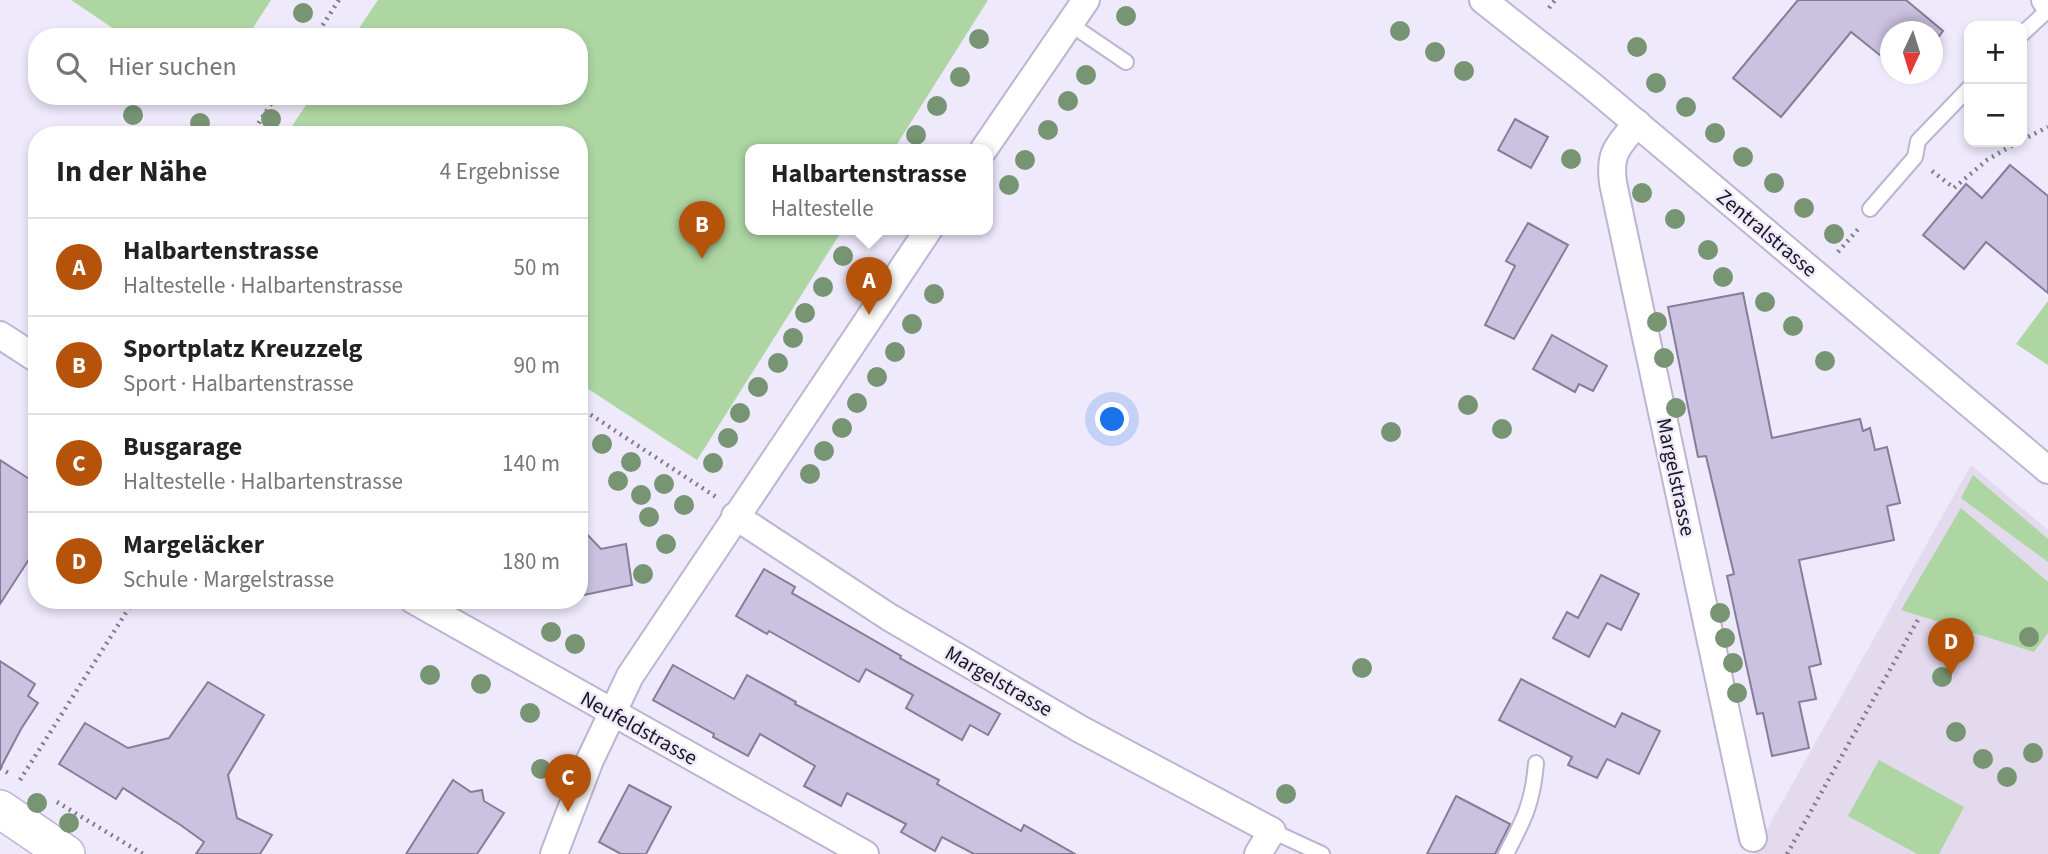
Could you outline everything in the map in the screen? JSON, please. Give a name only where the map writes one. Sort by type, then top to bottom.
[{"type":"main road","points":[[10,795],[66,854]]},
{"type":"street","points":[[987,144],[1086,0]]},
{"type":"street","name":"Zentralstrasse","points":[[1483,0],[1637,123],[2048,470]]},
{"type":"street","name":"Margelstrasse","points":[[1637,123],[1618,148],[1611,163],[1614,183],[1753,838]]},
{"type":"street","points":[[554,854],[590,760],[630,676],[925,235]]},
{"type":"street","points":[[0,335],[28,353]]},
{"type":"street","name":"Margelstrasse","points":[[735,516],[1080,729],[1272,831]]},
{"type":"street","name":"Neufeldstrasse","points":[[428,609],[865,854]]},
{"type":"street","points":[[1258,854],[1272,831]]},
{"type":"lane","points":[[2027,29],[2048,10]]},
{"type":"lane","points":[[1070,24],[1126,62]]},
{"type":"lane","points":[[1870,209],[1915,157],[1918,141],[1964,93]]},
{"type":"lane","points":[[1506,854],[1533,794],[1536,763]]},
{"type":"lane","points":[[1272,831],[1322,854]]},
{"type":"path","points":[[321,28],[338,0]]},
{"type":"path","points":[[1549,8],[1555,0]]},
{"type":"path","points":[[257,126],[270,105]]},
{"type":"path","points":[[2027,138],[2048,127]]},
{"type":"path","points":[[1915,157],[1954,188],[1987,160],[2010,147]]},
{"type":"path","points":[[1838,252],[1846,243]]},
{"type":"path","points":[[588,413],[716,497]]},
{"type":"path","points":[[10,795],[128,609]]},
{"type":"path","points":[[1787,854],[1920,616]]},
{"type":"path","points":[[0,768],[10,795]]},
{"type":"path","points":[[10,795],[31,787]]},
{"type":"path","points":[[54,800],[143,854]]},
{"type":"shaded area","points":[[1971,465],[2048,530],[2048,854],[1753,854]]},
{"type":"green space","points":[[71,0],[271,0],[253,28],[113,28]]},
{"type":"green space","points":[[378,0],[988,0],[897,144],[745,144],[745,235],[839,235],[697,460],[588,389],[588,126],[292,126],[306,105],[588,105],[588,28],[359,28]]},
{"type":"green space","points":[[2048,301],[2048,365],[2016,344]]},
{"type":"green space","points":[[1973,475],[2048,539],[2048,562],[1961,498]]},
{"type":"green space","points":[[1961,508],[2048,582],[2048,633],[2034,652],[1901,610]]},
{"type":"green space","points":[[1879,760],[1964,807],[1939,854],[1917,854],[1848,816]]},
{"type":"building","points":[[1798,0],[1906,0],[1931,21],[1880,21],[1880,55],[1851,32],[1781,117],[1733,78]]},
{"type":"building","points":[[1515,119],[1548,137],[1531,168],[1498,150]]},
{"type":"building","points":[[2010,165],[2048,196],[2048,293],[1986,242],[1964,269],[1923,235],[1966,184],[1982,198]]},
{"type":"building","points":[[1528,223],[1568,245],[1514,339],[1485,325],[1515,266],[1506,261]]},
{"type":"building","points":[[1743,293],[1772,438],[1860,419],[1863,431],[1870,428],[1875,450],[1887,447],[1900,503],[1887,506],[1894,540],[1799,560],[1821,664],[1809,667],[1816,699],[1799,702],[1809,748],[1772,756],[1763,713],[1757,714],[1727,576],[1734,574],[1706,456],[1698,457],[1668,307]]},
{"type":"building","points":[[1552,335],[1607,366],[1593,391],[1579,384],[1575,392],[1533,369]]},
{"type":"building","points":[[0,460],[28,478],[28,561],[0,604]]},
{"type":"building","points":[[588,535],[601,549],[626,544],[632,585],[588,594]]},
{"type":"building","points":[[764,569],[795,587],[792,593],[1000,714],[988,735],[970,725],[962,740],[906,708],[913,695],[866,669],[859,682],[769,631],[767,634],[736,616]]},
{"type":"building","points":[[1601,575],[1639,594],[1621,630],[1607,623],[1589,657],[1553,638],[1567,612],[1578,618]]},
{"type":"building","points":[[0,661],[35,684],[28,696],[38,703],[0,769]]},
{"type":"building","points":[[673,665],[734,699],[747,675],[796,702],[795,704],[939,780],[937,784],[1021,831],[1024,825],[1075,854],[974,854],[942,837],[935,851],[901,832],[906,824],[847,793],[841,806],[804,786],[815,766],[760,734],[748,756],[653,700]]},
{"type":"building","points":[[1521,679],[1615,727],[1622,713],[1660,731],[1639,774],[1607,759],[1597,778],[1568,765],[1572,757],[1499,720]]},
{"type":"building","points":[[208,682],[264,715],[228,775],[237,818],[272,835],[260,854],[196,854],[204,842],[182,826],[123,788],[116,799],[59,764],[85,723],[128,748],[169,738]]},
{"type":"building","points":[[453,780],[471,792],[482,790],[484,801],[504,813],[477,854],[406,854]]},
{"type":"building","points":[[629,785],[671,807],[646,854],[621,854],[599,842]]},
{"type":"building","points":[[1456,796],[1510,824],[1495,854],[1427,854]]},
{"type":"place","name":"Sportplatz Kreuzzelg","points":[[702,259]]},
{"type":"place","name":"Halbartenstrasse","points":[[869,315]]},
{"type":"place","name":"Margeläcker","points":[[1951,676]]},
{"type":"place","name":"Busgarage","points":[[568,812]]}]
